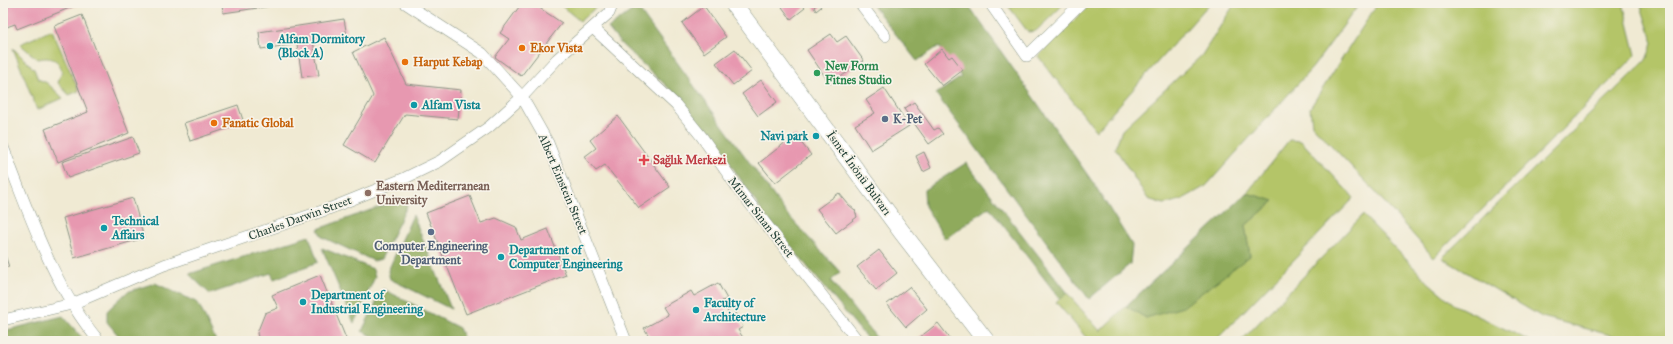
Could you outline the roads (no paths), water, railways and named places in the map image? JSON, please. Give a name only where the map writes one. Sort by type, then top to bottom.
[{"type":"main road","name":"İsmet İnönü Bulvarı","points":[[735,3],[901,231],[986,341]]},
{"type":"street","name":"Albert Einstein Street","points":[[405,3],[482,53],[522,97],[548,144],[626,341]]},
{"type":"street","points":[[860,3],[885,36]]},
{"type":"street","points":[[990,3],[1027,56],[1081,3]]},
{"type":"street","name":"Charles Darwin Street","points":[[3,320],[72,304],[164,265],[308,217],[405,178],[440,161],[489,127],[522,97],[557,59],[594,28],[611,8]]},
{"type":"street","name":"Mimar Sinan Street","points":[[594,28],[688,119],[740,191],[858,341]]},
{"type":"street","points":[[3,147],[41,242],[72,304],[100,341]]},
{"type":"place","name":"Alfam Dormitory (Block A)","points":[[270,46]]},
{"type":"place","name":"Ekor Vista","points":[[522,48]]},
{"type":"place","name":"Harput Kebap","points":[[405,62]]},
{"type":"place","name":"New Form Fitnes Studio","points":[[817,73]]},
{"type":"place","name":"Alfam Vista","points":[[414,105]]},
{"type":"place","name":"K-Pet","points":[[885,119]]},
{"type":"place","name":"Fanatic Global","points":[[214,123]]},
{"type":"place","name":"Navi park","points":[[816,136]]},
{"type":"place","name":"Sağlık Merkezi","points":[[644,160]]},
{"type":"place","name":"Eastern Mediterranean University","points":[[368,193]]},
{"type":"place","name":"Technical Affairs","points":[[104,228]]},
{"type":"place","name":"Computer Engineering Department","points":[[431,232]]},
{"type":"place","name":"Department of Computer Engineering","points":[[501,257]]},
{"type":"place","name":"Department of Industrial Engineering","points":[[303,302]]},
{"type":"place","name":"Faculty of Architecture","points":[[696,310]]}]
